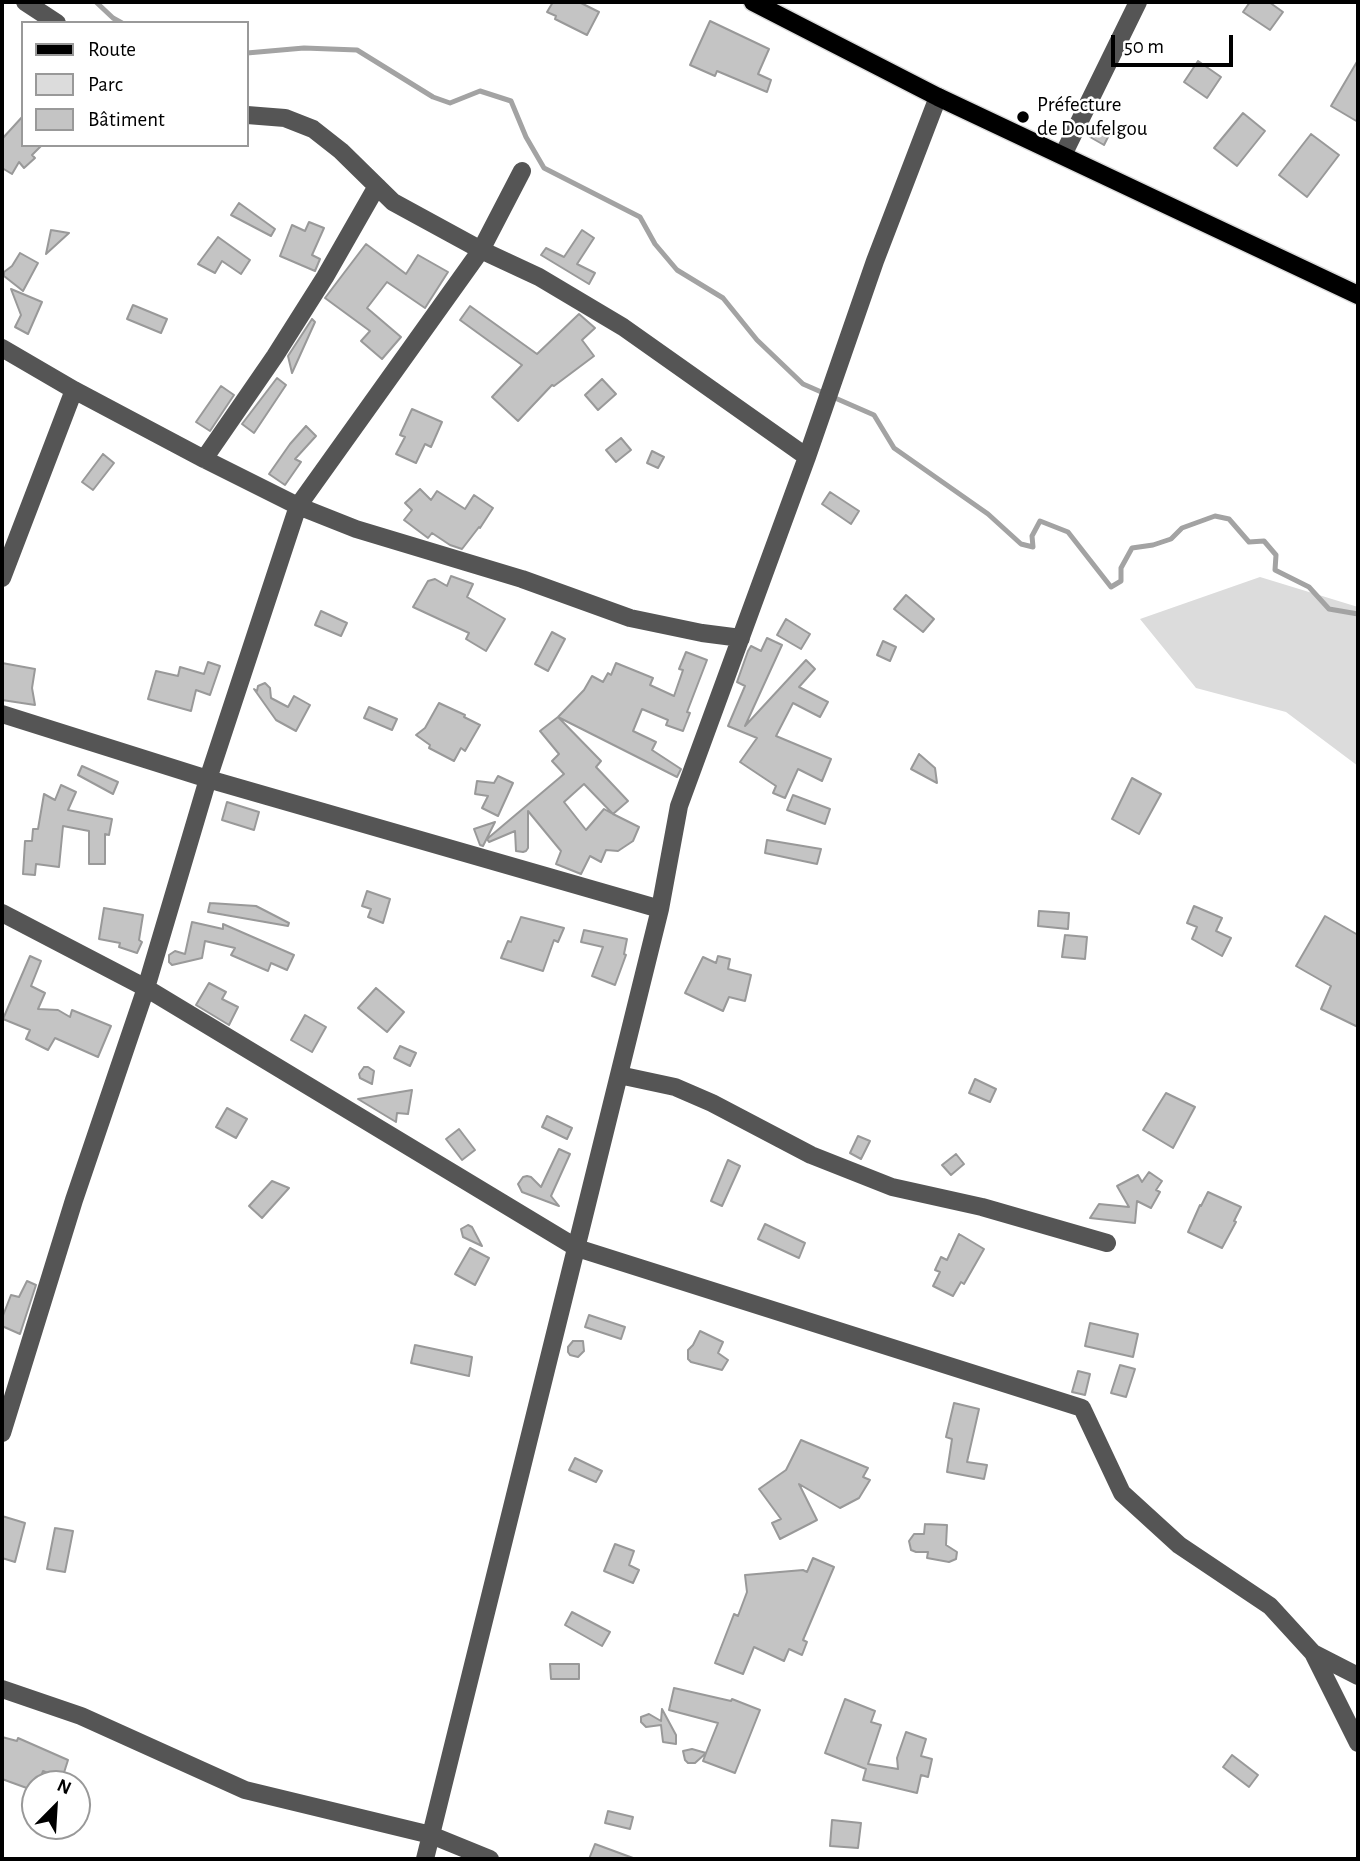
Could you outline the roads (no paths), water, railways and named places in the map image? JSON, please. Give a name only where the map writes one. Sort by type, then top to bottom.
[{"type":"main road","points":[[753,2],[938,97],[1358,295]]},
{"type":"street","points":[[25,2],[54,21]]},
{"type":"street","points":[[1063,155],[1138,2]]},
{"type":"street","points":[[425,1859],[660,908],[679,806],[807,457],[875,261],[938,97]]},
{"type":"street","points":[[248,115],[285,118],[313,129],[341,151],[393,202],[481,250],[539,277],[623,327],[807,457]]},
{"type":"street","points":[[2,1433],[74,1200],[146,988],[208,779],[298,506],[481,250],[522,172]]},
{"type":"street","points":[[204,459],[318,288],[377,187]]},
{"type":"street","points":[[2,348],[74,390],[204,459],[298,506],[356,529],[522,579],[630,618],[741,638]]},
{"type":"street","points":[[2,578],[74,390]]},
{"type":"street","points":[[2,715],[208,779],[660,908]]},
{"type":"street","points":[[2,913],[146,988],[577,1248],[1082,1408],[1122,1493],[1179,1545],[1270,1606],[1313,1653],[1358,1743]]},
{"type":"street","points":[[619,1075],[675,1087],[712,1102],[811,1156],[892,1187],[982,1207],[1107,1243]]},
{"type":"street","points":[[1313,1653],[1358,1676]]},
{"type":"street","points":[[2,1689],[81,1716],[245,1790],[431,1835],[490,1859]]},
{"type":"waterway","points":[[96,2],[118,21]]},
{"type":"waterway","points":[[248,53],[304,48],[357,50],[433,97],[450,103],[480,91],[511,101],[526,137],[544,168],[640,217],[655,244],[677,270],[723,298],[757,340],[803,384],[874,415],[894,448],[988,514],[1021,544],[1033,547],[1032,536],[1040,521],[1068,532],[1111,587],[1121,581],[1121,568],[1132,548],[1171,539],[1182,528],[1215,516],[1229,519],[1249,542],[1264,541],[1276,555],[1275,570],[1309,587],[1329,609],[1358,614]]},
{"type":"place","name":"Préfecture de Doufelgou","points":[[1023,117]]}]
